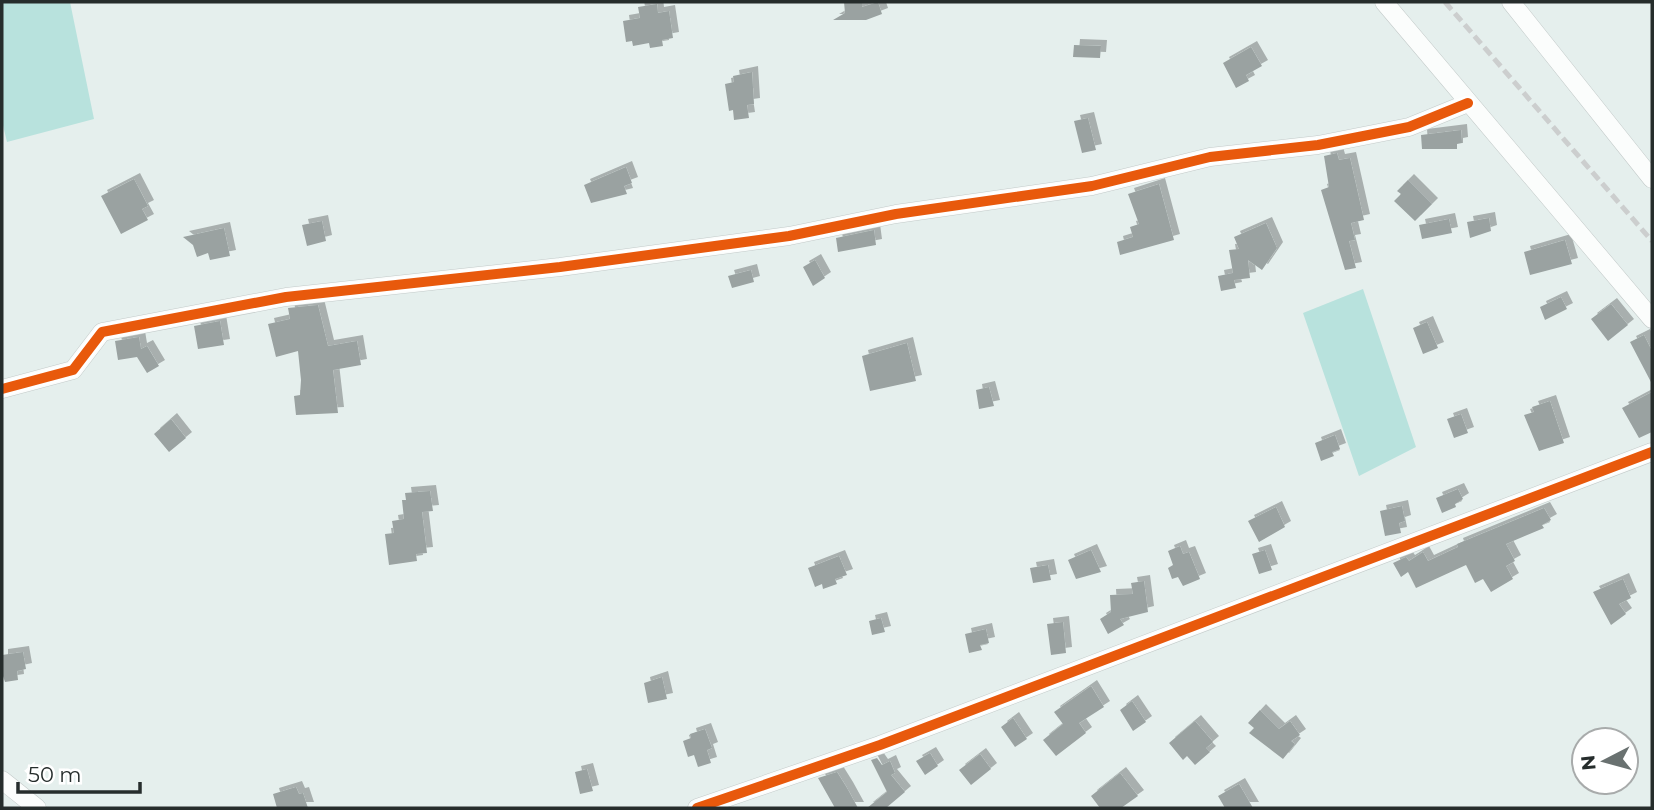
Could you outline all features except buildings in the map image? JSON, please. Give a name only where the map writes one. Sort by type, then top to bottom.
[{"type":"street","points":[[1384,2],[1652,319]]},
{"type":"street","points":[[1511,2],[1652,179]]},
{"type":"street","points":[[2,389],[73,370],[102,332],[286,297],[560,267],[789,236],[896,214],[1091,186],[1210,157],[1318,145],[1409,127],[1468,103]]},
{"type":"street","points":[[697,808],[880,746],[1652,452]]},
{"type":"street","points":[[2,780],[37,808]]},
{"type":"shaded area","points":[[2,2],[70,2],[94,119],[7,142],[2,121]]},
{"type":"shaded area","points":[[1363,289],[1416,447],[1359,476],[1303,313]]},
{"type":"railway","points":[[1445,2],[1652,241]]},
{"type":"cycle path","points":[[2,389],[73,370],[102,332],[286,297],[560,267],[789,236],[896,214],[1092,186],[1210,157],[1318,145],[1409,127],[1468,103]]},
{"type":"cycle path","points":[[697,808],[880,745],[1652,452]]}]
